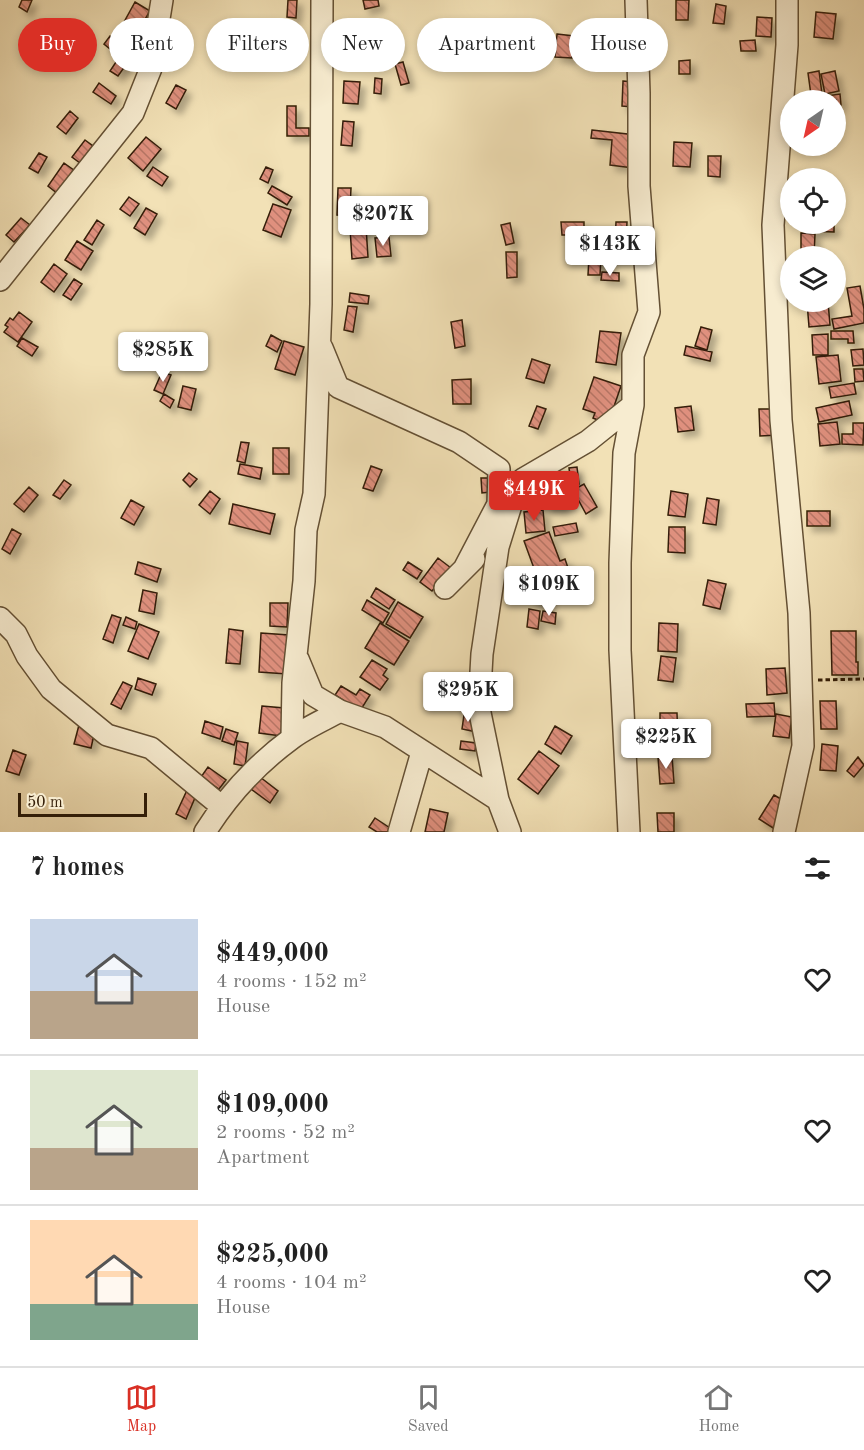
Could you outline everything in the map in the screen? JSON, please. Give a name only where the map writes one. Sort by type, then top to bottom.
[{"type":"street","points":[[0,280],[133,113],[151,69],[162,0]]},
{"type":"street","points":[[292,738],[306,530],[314,494],[319,342],[322,0]]},
{"type":"street","points":[[630,832],[620,650],[624,453],[633,405],[633,355],[649,312],[639,186],[636,0]]},
{"type":"street","points":[[784,832],[803,746],[799,613],[781,420],[773,225],[787,45],[787,0]]},
{"type":"street","points":[[319,342],[338,387],[459,442],[499,469],[498,504],[465,567]]},
{"type":"street","points":[[510,832],[498,800],[479,708],[482,654],[501,535],[515,492],[523,479],[588,441],[633,405]]},
{"type":"street","points":[[445,588],[501,535]]},
{"type":"street","points":[[0,618],[16,634],[27,656],[51,690],[107,735],[151,748],[221,806]]},
{"type":"street","points":[[296,655],[313,695],[340,711],[385,727],[498,800]]},
{"type":"street","points":[[205,832],[221,806],[252,773],[292,738],[340,711]]},
{"type":"street","points":[[399,832],[422,752]]},
{"type":"path","points":[[800,681],[864,679]]},
{"type":"building","points":[[22,0],[32,0],[27,12],[19,7]]},
{"type":"building","points":[[288,0],[297,0],[296,18],[287,17]]},
{"type":"building","points":[[363,0],[378,0],[379,6],[365,9]]},
{"type":"building","points":[[676,0],[689,0],[688,20],[676,20]]},
{"type":"building","points":[[135,2],[150,11],[146,18],[126,18]]},
{"type":"building","points":[[716,4],[726,6],[724,24],[713,23]]},
{"type":"building","points":[[816,12],[836,14],[833,39],[814,37]]},
{"type":"building","points":[[757,17],[772,18],[771,37],[756,36]]},
{"type":"building","points":[[557,34],[569,35],[569,58],[557,57]]},
{"type":"building","points":[[109,37],[109,48],[104,44]]},
{"type":"building","points":[[755,40],[756,51],[741,51],[740,41]]},
{"type":"building","points":[[690,60],[690,74],[679,74],[679,61]]},
{"type":"building","points":[[405,69],[409,83],[401,85],[397,72],[405,72]]},
{"type":"building","points":[[819,71],[821,90],[810,90],[808,73]]},
{"type":"building","points":[[835,71],[839,90],[824,90],[821,74]]},
{"type":"building","points":[[375,78],[382,79],[381,94],[374,93]]},
{"type":"building","points":[[344,81],[360,82],[358,104],[343,103]]},
{"type":"building","points":[[623,81],[634,82],[633,107],[622,106]]},
{"type":"building","points":[[99,83],[116,96],[111,104],[93,92]]},
{"type":"building","points":[[176,85],[186,90],[176,109],[166,103]]},
{"type":"building","points":[[287,106],[296,106],[296,128],[309,128],[309,136],[287,136]]},
{"type":"building","points":[[70,111],[78,118],[66,134],[57,127]]},
{"type":"building","points":[[343,121],[354,122],[352,146],[341,145]]},
{"type":"building","points":[[592,130],[636,135],[633,168],[610,165],[612,140],[591,138]]},
{"type":"building","points":[[146,137],[161,149],[143,171],[128,158]]},
{"type":"building","points":[[85,140],[93,146],[80,163],[72,157]]},
{"type":"building","points":[[674,142],[692,143],[690,167],[673,166]]},
{"type":"building","points":[[39,153],[47,157],[38,173],[29,168]]},
{"type":"building","points":[[708,156],[721,156],[720,177],[708,176]]},
{"type":"building","points":[[64,163],[75,171],[58,194],[48,186]]},
{"type":"building","points":[[153,167],[168,177],[162,186],[147,176]]},
{"type":"building","points":[[266,167],[273,170],[268,183],[260,179]]},
{"type":"building","points":[[272,186],[292,197],[287,205],[268,193]]},
{"type":"building","points":[[338,188],[351,188],[350,208],[363,209],[363,216],[337,215]]},
{"type":"building","points":[[129,197],[139,204],[130,216],[120,209]]},
{"type":"building","points":[[273,204],[291,210],[281,237],[263,230]]},
{"type":"building","points":[[146,208],[157,214],[145,235],[134,228]]},
{"type":"building","points":[[21,218],[30,225],[14,242],[6,235]]},
{"type":"building","points":[[97,220],[104,225],[92,245],[84,240]]},
{"type":"building","points":[[561,222],[584,222],[584,235],[562,235]]},
{"type":"building","points":[[616,222],[627,222],[626,243],[615,242]]},
{"type":"building","points":[[510,223],[514,243],[506,245],[501,225]]},
{"type":"building","points":[[366,227],[368,257],[352,259],[350,228]]},
{"type":"building","points":[[801,234],[815,234],[814,246],[801,246]]},
{"type":"building","points":[[389,237],[391,256],[377,257],[375,238]]},
{"type":"building","points":[[77,241],[93,251],[81,270],[65,260]]},
{"type":"building","points":[[604,245],[626,246],[625,257],[604,257]]},
{"type":"building","points":[[506,252],[517,252],[517,277],[507,278]]},
{"type":"building","points":[[589,257],[601,258],[600,275],[588,275]]},
{"type":"building","points":[[54,264],[67,274],[54,292],[41,282]]},
{"type":"building","points":[[602,272],[619,273],[619,281],[601,280]]},
{"type":"building","points":[[74,279],[82,284],[71,300],[63,295]]},
{"type":"building","points":[[860,286],[864,323],[834,329],[832,319],[852,316],[847,288]]},
{"type":"building","points":[[350,293],[369,296],[368,304],[349,302]]},
{"type":"building","points":[[348,306],[357,307],[353,332],[344,330]]},
{"type":"building","points":[[19,312],[32,322],[18,342],[4,332],[8,327],[5,325],[10,318],[13,320]]},
{"type":"building","points":[[808,312],[829,312],[830,325],[809,327]]},
{"type":"building","points":[[462,320],[465,346],[455,348],[451,322]]},
{"type":"building","points":[[701,327],[712,330],[707,350],[695,346]]},
{"type":"building","points":[[600,331],[621,333],[616,365],[596,362]]},
{"type":"building","points":[[831,331],[853,331],[854,343],[848,343],[848,339],[831,339]]},
{"type":"building","points":[[828,334],[828,355],[813,355],[812,335]]},
{"type":"building","points":[[271,335],[282,341],[277,352],[266,346]]},
{"type":"building","points":[[22,338],[38,347],[32,356],[17,346]]},
{"type":"building","points":[[284,341],[304,347],[295,375],[275,369]]},
{"type":"building","points":[[686,346],[712,352],[710,361],[684,355]]},
{"type":"building","points":[[863,349],[864,365],[853,366],[851,350]]},
{"type":"building","points":[[838,355],[841,381],[819,384],[816,357]]},
{"type":"building","points":[[532,359],[550,365],[544,383],[526,378]]},
{"type":"building","points":[[854,369],[863,369],[864,381],[855,382]]},
{"type":"building","points":[[162,372],[171,375],[163,394],[154,390]]},
{"type":"building","points":[[594,377],[621,386],[610,418],[605,423],[593,418],[595,413],[583,409]]},
{"type":"building","points":[[471,379],[471,404],[453,404],[452,380]]},
{"type":"building","points":[[854,383],[856,394],[831,398],[829,387]]},
{"type":"building","points":[[183,386],[196,389],[191,410],[178,407]]},
{"type":"building","points":[[164,394],[174,400],[170,408],[160,401]]},
{"type":"building","points":[[849,401],[852,415],[819,422],[816,408]]},
{"type":"building","points":[[537,406],[546,409],[538,429],[529,426]]},
{"type":"building","points":[[691,406],[694,430],[678,432],[675,408]]},
{"type":"building","points":[[759,409],[777,409],[778,435],[760,436]]},
{"type":"building","points":[[837,422],[840,444],[820,446],[818,424]]},
{"type":"building","points":[[853,423],[864,423],[863,445],[842,444],[842,434],[853,434]]},
{"type":"building","points":[[241,442],[249,443],[245,463],[237,461]]},
{"type":"building","points":[[273,448],[289,448],[289,474],[273,474]]},
{"type":"building","points":[[240,464],[262,468],[260,479],[238,474]]},
{"type":"building","points":[[371,466],[382,470],[373,491],[363,488]]},
{"type":"building","points":[[577,467],[579,484],[571,485],[569,468]]},
{"type":"building","points":[[560,472],[566,480],[550,492],[543,484]]},
{"type":"building","points":[[189,473],[197,479],[190,487],[183,480]]},
{"type":"building","points":[[481,478],[490,478],[490,492],[482,493]]},
{"type":"building","points":[[64,480],[71,485],[60,499],[53,495]]},
{"type":"building","points":[[584,484],[597,507],[586,514],[573,490]]},
{"type":"building","points":[[29,487],[38,495],[24,512],[14,504]]},
{"type":"building","points":[[210,491],[220,499],[210,514],[199,505]]},
{"type":"building","points":[[671,491],[688,494],[685,517],[668,515]]},
{"type":"building","points":[[707,498],[719,500],[716,525],[703,523]]},
{"type":"building","points":[[546,499],[564,500],[563,509],[546,508]]},
{"type":"building","points":[[131,500],[144,507],[134,525],[121,518]]},
{"type":"building","points":[[233,504],[275,514],[270,534],[229,524]]},
{"type":"building","points":[[543,510],[545,531],[526,533],[524,512]]},
{"type":"building","points":[[807,511],[830,511],[830,526],[807,526]]},
{"type":"building","points":[[576,523],[578,532],[555,536],[553,527]]},
{"type":"building","points":[[669,527],[685,527],[685,553],[668,552]]},
{"type":"building","points":[[12,529],[21,534],[10,554],[2,549]]},
{"type":"building","points":[[549,532],[560,561],[565,559],[569,571],[539,582],[524,541]]},
{"type":"building","points":[[438,558],[451,568],[432,591],[420,582]]},
{"type":"building","points":[[138,562],[161,569],[157,582],[135,574]]},
{"type":"building","points":[[408,562],[422,571],[417,579],[403,570]]},
{"type":"building","points":[[708,580],[726,584],[720,609],[703,605]]},
{"type":"building","points":[[376,588],[395,600],[389,609],[371,597]]},
{"type":"building","points":[[143,590],[157,593],[154,614],[139,611]]},
{"type":"building","points":[[532,590],[549,592],[547,603],[530,601]]},
{"type":"building","points":[[367,600],[389,613],[383,623],[362,610]]},
{"type":"building","points":[[398,602],[423,617],[410,638],[386,624]]},
{"type":"building","points":[[270,603],[288,603],[287,627],[270,626]]},
{"type":"building","points":[[529,609],[540,611],[538,629],[527,627]]},
{"type":"building","points":[[543,611],[556,613],[555,624],[541,621]]},
{"type":"building","points":[[112,615],[121,618],[113,643],[103,639]]},
{"type":"building","points":[[126,617],[137,622],[135,629],[123,625]]},
{"type":"building","points":[[380,623],[409,641],[394,665],[365,648]]},
{"type":"building","points":[[659,623],[678,624],[677,652],[658,651]]},
{"type":"building","points":[[139,624],[159,632],[148,659],[128,651]]},
{"type":"building","points":[[229,629],[243,631],[240,664],[226,663]]},
{"type":"building","points":[[831,631],[856,631],[858,675],[832,675]]},
{"type":"building","points":[[261,633],[289,635],[287,674],[259,672]]},
{"type":"building","points":[[661,656],[676,658],[673,682],[658,680]]},
{"type":"building","points":[[372,660],[387,669],[383,675],[388,679],[380,690],[360,677]]},
{"type":"building","points":[[785,668],[787,693],[767,695],[766,669]]},
{"type":"building","points":[[138,678],[156,684],[152,695],[135,689]]},
{"type":"building","points":[[123,682],[132,686],[121,709],[111,704]]},
{"type":"building","points":[[341,686],[356,695],[360,689],[370,695],[360,711],[335,695]]},
{"type":"building","points":[[820,701],[836,701],[837,729],[821,729]]},
{"type":"building","points":[[774,703],[775,716],[747,717],[746,704]]},
{"type":"building","points":[[262,706],[284,708],[281,736],[259,733]]},
{"type":"building","points":[[660,713],[677,713],[678,740],[660,740]]},
{"type":"building","points":[[776,714],[792,717],[789,738],[773,736]]},
{"type":"building","points":[[464,715],[474,716],[472,731],[462,729]]},
{"type":"building","points":[[205,721],[223,727],[220,739],[202,733]]},
{"type":"building","points":[[79,725],[95,730],[91,748],[74,744]]},
{"type":"building","points":[[555,726],[572,736],[561,754],[545,744]]},
{"type":"building","points":[[226,729],[238,733],[234,745],[222,741]]},
{"type":"building","points":[[237,741],[248,743],[245,766],[234,764]]},
{"type":"building","points":[[461,741],[476,743],[475,751],[460,749]]},
{"type":"building","points":[[822,744],[838,746],[836,771],[820,770]]},
{"type":"building","points":[[13,750],[26,755],[19,775],[6,771]]},
{"type":"building","points":[[539,751],[559,766],[538,794],[518,779]]},
{"type":"building","points":[[672,756],[674,783],[660,784],[658,757]]},
{"type":"building","points":[[858,757],[864,765],[854,777],[847,771]]},
{"type":"building","points":[[208,767],[226,780],[219,789],[201,777]]},
{"type":"building","points":[[260,777],[278,791],[270,803],[251,789]]},
{"type":"building","points":[[188,788],[197,793],[186,819],[176,814]]},
{"type":"building","points":[[774,795],[788,803],[773,828],[759,819]]},
{"type":"building","points":[[430,809],[448,813],[444,832],[425,832]]},
{"type":"building","points":[[657,813],[674,813],[674,832],[658,832]]},
{"type":"building","points":[[375,818],[390,828],[388,832],[377,832],[369,827]]}]
